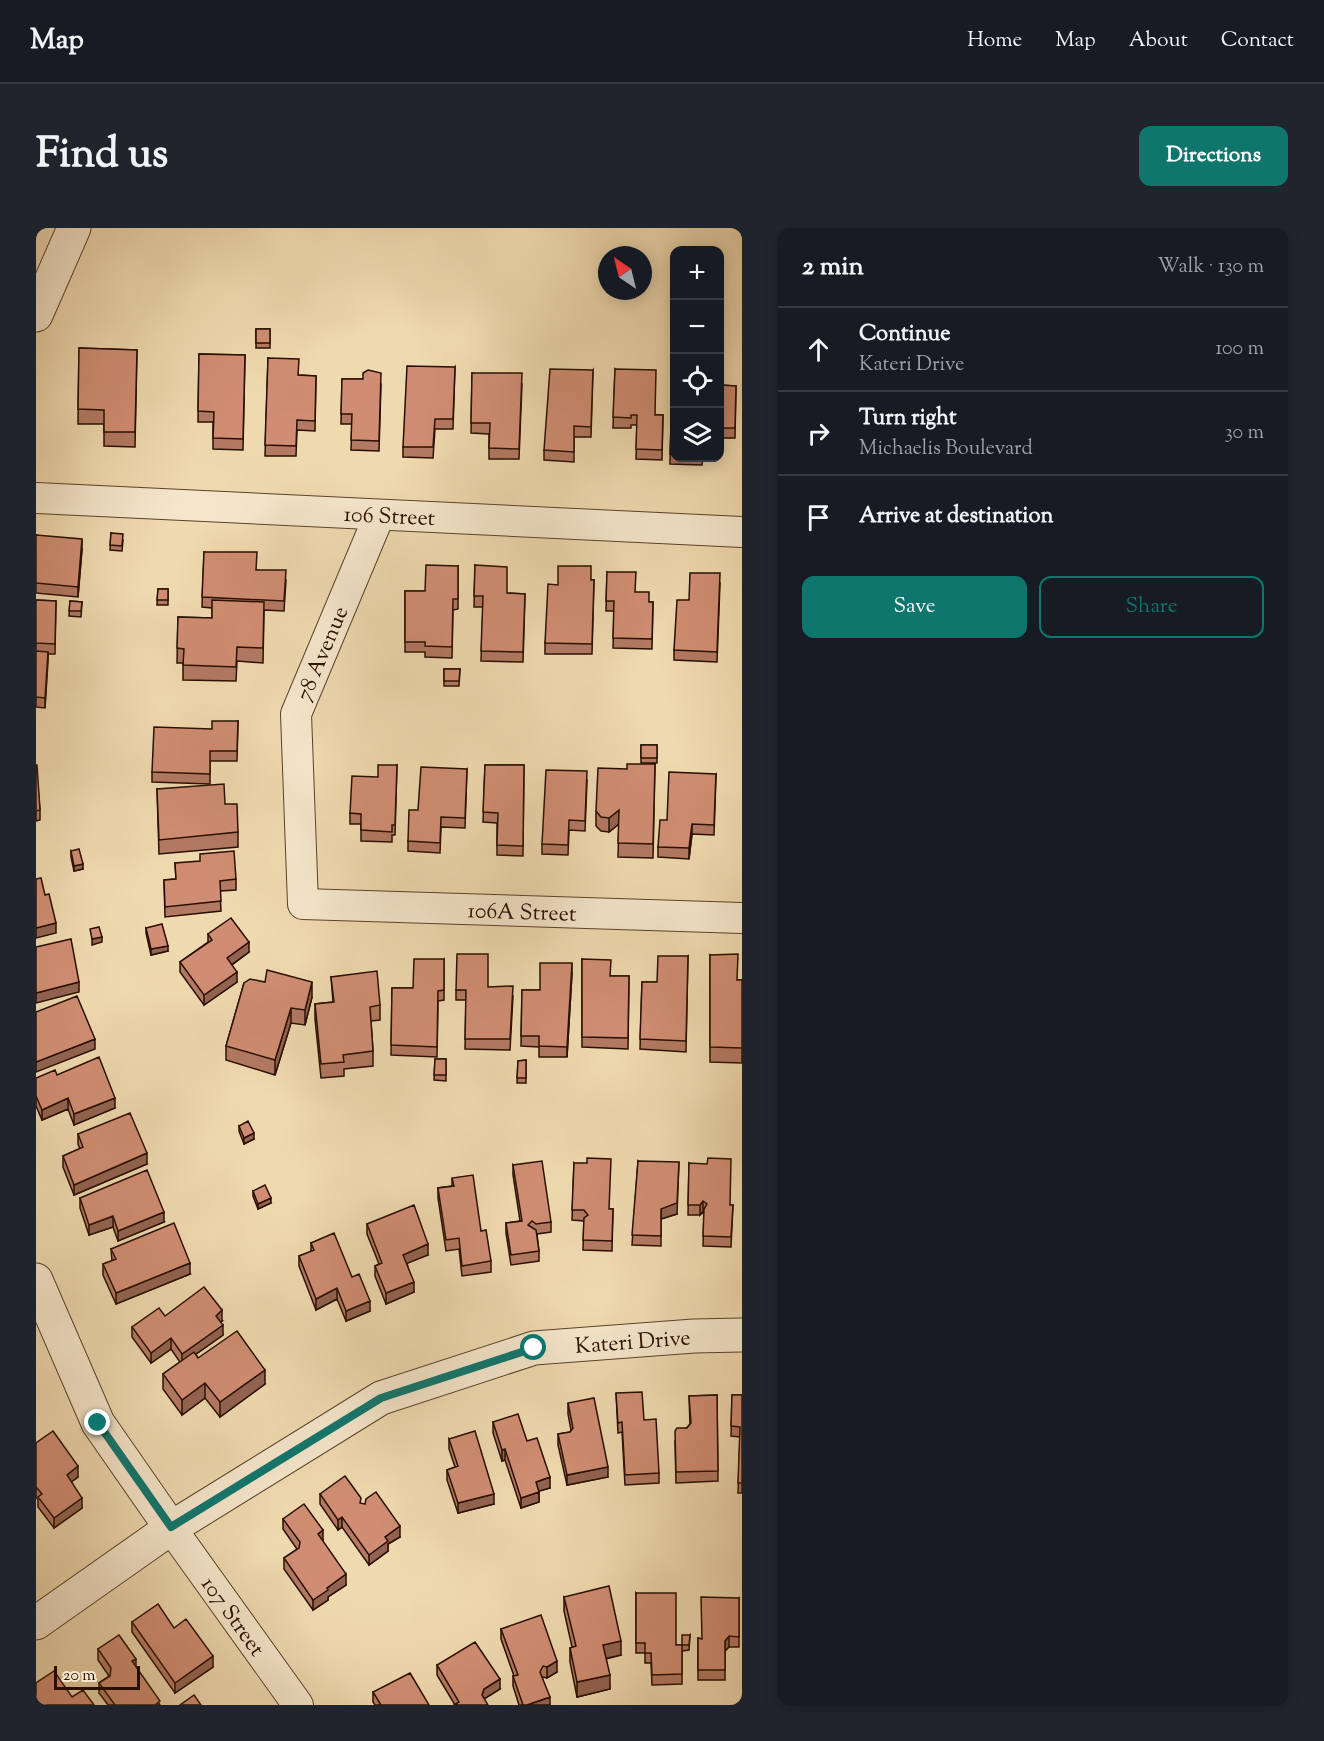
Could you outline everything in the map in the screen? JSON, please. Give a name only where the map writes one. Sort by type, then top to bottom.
[{"type":"street","points":[[36,315],[75,228]]},
{"type":"street","name":"106 Street","points":[[36,498],[742,532]]},
{"type":"street","name":"78 Avenue","points":[[303,904],[296,714],[379,516]]},
{"type":"street","name":"106A Street","points":[[303,904],[742,918]]},
{"type":"street","points":[[36,1280],[98,1423],[171,1527]]},
{"type":"street","name":"Kateri Drive","points":[[36,1623],[171,1527],[381,1398],[534,1348],[694,1336],[742,1335]]},
{"type":"street","name":"107 Street","points":[[171,1527],[297,1705]]},
{"type":"building","points":[[256,329],[270,329],[270,343],[256,343]]},
{"type":"building","points":[[79,348],[137,350],[135,432],[104,432],[104,410],[78,409]]},
{"type":"building","points":[[199,354],[245,355],[243,439],[213,438],[214,412],[198,411]]},
{"type":"building","points":[[268,358],[299,359],[298,375],[316,376],[315,421],[297,420],[296,446],[265,445]]},
{"type":"building","points":[[407,366],[455,367],[453,419],[435,419],[433,447],[403,447]]},
{"type":"building","points":[[550,369],[593,370],[591,427],[574,426],[574,452],[544,450]]},
{"type":"building","points":[[615,369],[656,370],[655,415],[663,415],[662,450],[636,449],[637,415],[631,415],[631,418],[613,417]]},
{"type":"building","points":[[368,370],[381,373],[379,441],[351,440],[352,414],[341,414],[342,379],[363,379],[363,373]]},
{"type":"building","points":[[472,373],[522,373],[519,449],[489,448],[490,423],[471,423]]},
{"type":"building","points":[[724,385],[736,386],[735,428],[724,428]]},
{"type":"building","points":[[111,533],[123,534],[122,546],[110,545]]},
{"type":"building","points":[[36,535],[82,539],[78,587],[36,583]]},
{"type":"building","points":[[204,552],[257,552],[256,570],[286,570],[284,601],[202,597]]},
{"type":"building","points":[[426,565],[458,566],[458,599],[453,599],[452,647],[425,646],[425,642],[405,642],[405,591],[425,591]]},
{"type":"building","points":[[475,565],[507,567],[507,593],[525,594],[523,652],[481,651],[483,596],[474,596]]},
{"type":"building","points":[[558,566],[591,566],[591,580],[594,580],[592,644],[545,643],[548,584],[558,585]]},
{"type":"building","points":[[607,572],[636,572],[635,592],[649,592],[649,602],[653,602],[652,639],[613,638],[614,601],[606,601]]},
{"type":"building","points":[[690,573],[720,573],[717,652],[674,650],[677,600],[689,600]]},
{"type":"building","points":[[158,589],[168,589],[168,600],[157,600]]},
{"type":"building","points":[[36,600],[56,601],[55,644],[36,643]]},
{"type":"building","points":[[212,600],[264,602],[263,648],[237,647],[236,667],[183,665],[184,649],[177,648],[178,617],[212,618]]},
{"type":"building","points":[[70,601],[82,602],[81,611],[69,611]]},
{"type":"building","points":[[36,651],[48,652],[45,698],[36,697]]},
{"type":"building","points":[[444,669],[460,669],[459,681],[444,681]]},
{"type":"building","points":[[212,721],[238,721],[237,751],[210,751],[210,774],[152,772],[154,727],[212,729]]},
{"type":"building","points":[[641,745],[657,745],[657,758],[641,758]]},
{"type":"building","points":[[627,764],[655,764],[653,844],[618,843],[619,810],[609,818],[601,817],[596,811],[598,768],[627,769]]},
{"type":"building","points":[[36,765],[40,810],[36,811]]},
{"type":"building","points":[[378,765],[397,765],[395,825],[392,825],[392,832],[361,830],[361,814],[350,813],[352,776],[378,777]]},
{"type":"building","points":[[485,765],[524,765],[523,846],[497,845],[498,813],[483,812]]},
{"type":"building","points":[[421,767],[467,769],[465,818],[441,817],[440,843],[408,841],[409,810],[418,810]]},
{"type":"building","points":[[546,770],[587,771],[585,821],[569,820],[568,845],[542,844]]},
{"type":"building","points":[[669,772],[716,774],[714,825],[692,824],[689,848],[658,847],[660,820],[667,820]]},
{"type":"building","points":[[224,784],[225,804],[237,804],[238,832],[159,840],[157,789]]},
{"type":"building","points":[[79,849],[83,864],[74,866],[71,851]]},
{"type":"building","points":[[234,851],[236,879],[220,881],[221,901],[165,907],[164,880],[176,879],[175,863],[200,861],[200,854]]},
{"type":"building","points":[[41,878],[45,895],[49,894],[56,923],[36,928],[36,879]]},
{"type":"building","points":[[231,918],[249,942],[227,958],[237,972],[204,995],[180,962],[212,940],[208,934]]},
{"type":"building","points":[[162,924],[168,946],[151,949],[146,928]]},
{"type":"building","points":[[99,927],[102,937],[92,939],[90,929]]},
{"type":"building","points":[[71,939],[79,982],[36,993],[36,947]]},
{"type":"building","points":[[457,954],[488,954],[488,987],[513,986],[510,1039],[465,1039],[466,990],[456,990]]},
{"type":"building","points":[[738,954],[737,980],[742,980],[742,1048],[710,1047],[710,955]]},
{"type":"building","points":[[658,956],[688,956],[686,1041],[640,1039],[642,982],[657,982]]},
{"type":"building","points":[[414,959],[444,959],[444,990],[438,991],[437,1047],[391,1045],[392,988],[413,988]]},
{"type":"building","points":[[582,959],[611,960],[610,976],[629,976],[628,1038],[582,1037]]},
{"type":"building","points":[[540,963],[572,963],[567,1047],[539,1046],[539,1036],[521,1036],[522,990],[540,990]]},
{"type":"building","points":[[267,970],[312,982],[305,1010],[291,1008],[275,1060],[226,1046],[244,983],[250,979],[265,982]]},
{"type":"building","points":[[377,971],[380,1005],[370,1007],[373,1051],[343,1055],[344,1062],[321,1064],[315,1004],[334,1002],[331,977]]},
{"type":"building","points":[[77,996],[95,1039],[36,1062],[36,1012]]},
{"type":"building","points":[[99,1057],[115,1098],[74,1114],[68,1098],[42,1110],[36,1096],[36,1078],[55,1070],[57,1075]]},
{"type":"building","points":[[435,1059],[446,1059],[446,1075],[434,1075]]},
{"type":"building","points":[[526,1060],[526,1078],[517,1078],[518,1061]]},
{"type":"building","points":[[130,1113],[147,1153],[74,1185],[63,1156],[83,1147],[78,1134]]},
{"type":"building","points":[[248,1121],[254,1133],[244,1138],[239,1126]]},
{"type":"building","points":[[587,1158],[611,1159],[609,1209],[613,1209],[612,1241],[583,1240],[584,1218],[588,1215],[584,1210],[572,1210],[574,1163],[587,1163]]},
{"type":"building","points":[[708,1158],[731,1159],[730,1205],[733,1205],[731,1237],[703,1236],[704,1209],[707,1204],[703,1201],[700,1205],[688,1205],[689,1163],[707,1164]]},
{"type":"building","points":[[542,1161],[551,1222],[536,1224],[532,1221],[528,1225],[536,1230],[539,1251],[511,1255],[506,1223],[522,1221],[513,1165]]},
{"type":"building","points":[[638,1161],[679,1162],[677,1203],[661,1209],[661,1236],[632,1235]]},
{"type":"building","points":[[147,1170],[164,1212],[118,1231],[113,1216],[89,1225],[80,1198]]},
{"type":"building","points":[[473,1175],[481,1231],[486,1230],[491,1261],[462,1266],[459,1238],[446,1240],[438,1188],[454,1186],[452,1178]]},
{"type":"building","points":[[265,1185],[271,1198],[258,1204],[253,1191]]},
{"type":"building","points":[[414,1205],[428,1244],[403,1255],[414,1282],[386,1293],[375,1266],[382,1263],[367,1224]]},
{"type":"building","points":[[174,1223],[190,1263],[116,1293],[103,1264],[116,1259],[111,1249]]},
{"type":"building","points":[[334,1233],[352,1277],[359,1274],[370,1301],[346,1311],[337,1288],[316,1299],[299,1256],[314,1250],[311,1243]]},
{"type":"building","points":[[204,1287],[222,1310],[216,1316],[223,1325],[182,1354],[171,1338],[151,1353],[132,1327],[159,1308],[165,1316]]},
{"type":"building","points":[[237,1331],[265,1370],[220,1402],[205,1383],[182,1400],[163,1374],[194,1352],[198,1358]]},
{"type":"building","points":[[642,1392],[644,1420],[656,1419],[659,1473],[625,1475],[622,1422],[618,1423],[616,1393]]},
{"type":"building","points":[[717,1395],[718,1471],[676,1472],[675,1431],[677,1428],[687,1428],[691,1423],[689,1396]]},
{"type":"building","points":[[732,1395],[742,1395],[742,1483],[738,1483],[740,1427],[731,1426]]},
{"type":"building","points":[[594,1398],[608,1467],[567,1475],[558,1434],[570,1432],[573,1428],[568,1403]]},
{"type":"building","points":[[518,1414],[527,1441],[537,1438],[550,1477],[536,1482],[539,1492],[521,1498],[505,1449],[502,1450],[493,1422]]},
{"type":"building","points":[[53,1431],[78,1466],[67,1475],[82,1498],[54,1518],[38,1497],[42,1494],[36,1487],[36,1443]]},
{"type":"building","points":[[475,1431],[494,1494],[458,1503],[447,1470],[458,1466],[449,1439]]},
{"type":"building","points":[[345,1476],[361,1498],[360,1503],[365,1504],[366,1499],[376,1492],[400,1526],[385,1537],[388,1541],[369,1555],[342,1517],[338,1520],[320,1494]]},
{"type":"building","points":[[304,1504],[323,1530],[318,1534],[346,1574],[313,1600],[284,1558],[299,1548],[300,1542],[283,1519]]},
{"type":"building","points":[[609,1586],[621,1641],[603,1645],[610,1675],[577,1682],[570,1648],[576,1646],[564,1597]]},
{"type":"building","points":[[636,1593],[676,1593],[676,1645],[682,1645],[682,1674],[652,1675],[651,1653],[645,1653],[645,1643],[636,1643]]},
{"type":"building","points":[[701,1597],[739,1598],[739,1637],[729,1636],[725,1641],[725,1670],[698,1670],[698,1638],[702,1639]]},
{"type":"building","points":[[158,1604],[174,1628],[186,1619],[213,1656],[175,1683],[132,1622]]},
{"type":"building","points":[[541,1615],[557,1661],[547,1667],[543,1666],[540,1672],[550,1697],[523,1705],[513,1676],[518,1675],[501,1629]]},
{"type":"building","points":[[119,1635],[136,1659],[132,1661],[160,1701],[155,1705],[115,1705],[99,1683],[110,1676],[111,1668],[98,1649]]},
{"type":"building","points":[[682,1635],[690,1635],[689,1645],[682,1645]]},
{"type":"building","points":[[475,1642],[500,1679],[484,1689],[482,1695],[488,1705],[454,1705],[459,1702],[437,1665]]},
{"type":"building","points":[[54,1671],[72,1697],[83,1690],[94,1705],[38,1705],[36,1703],[36,1683]]},
{"type":"building","points":[[410,1673],[429,1705],[381,1705],[373,1692]]},
{"type":"building","points":[[194,1695],[201,1705],[180,1705]]},
{"type":"route","points":[[98,1423],[171,1527],[381,1398],[534,1348]]}]
